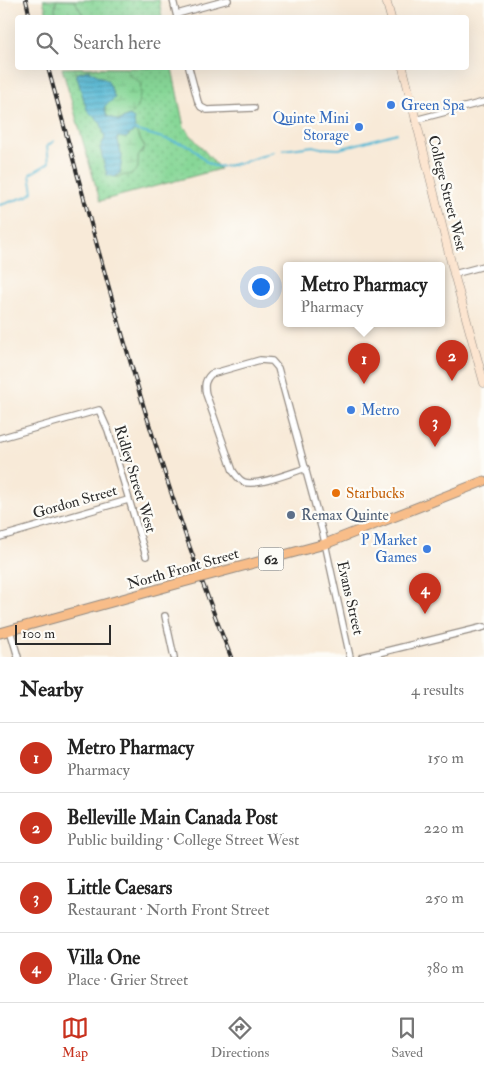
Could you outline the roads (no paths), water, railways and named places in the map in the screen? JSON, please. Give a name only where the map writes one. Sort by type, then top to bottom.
[{"type":"main road","points":[[386,0],[389,15]]},
{"type":"main road","name":"College Street West","points":[[402,70],[454,274],[484,383]]},
{"type":"main road","name":"North Front Street","points":[[0,633],[325,544],[484,481]]},
{"type":"street","points":[[173,0],[177,15]]},
{"type":"street","points":[[180,15],[228,0]]},
{"type":"street","points":[[190,70],[198,102],[207,110],[254,108]]},
{"type":"street","points":[[415,120],[484,102]]},
{"type":"street","points":[[454,274],[484,266]]},
{"type":"street","name":"Evans Street","points":[[306,468],[255,483],[245,482],[238,478],[233,471],[206,394],[204,386],[207,379],[212,374],[260,360],[272,362],[278,368],[306,468],[325,544],[350,657]]},
{"type":"street","name":"Ridley Street West","points":[[0,438],[98,410],[108,430],[146,556]]},
{"type":"street","name":"Gordon Street","points":[[0,537],[128,500]]},
{"type":"street","points":[[165,616],[174,657]]},
{"type":"street","points":[[362,657],[484,627]]},
{"type":"street","points":[[10,630],[18,657]]},
{"type":"water","points":[[88,70],[108,81],[115,98],[104,107],[107,116],[119,121],[129,116],[134,119],[135,130],[126,138],[117,137],[122,157],[120,173],[115,177],[107,175],[100,148],[105,138],[101,124],[87,110],[76,74]]},
{"type":"waterway","points":[[135,130],[190,146],[208,163],[217,166],[233,165],[274,152]]},
{"type":"waterway","points":[[283,150],[313,146],[339,149],[397,133]]},
{"type":"waterway","points":[[0,205],[28,196],[33,192],[30,174],[49,163],[47,146],[54,141]]},
{"type":"railway","points":[[26,0],[29,15]]},
{"type":"railway","points":[[49,70],[131,365],[178,512],[203,585],[231,657]]},
{"type":"place","name":"Green Spa","points":[[391,105]]},
{"type":"place","name":"Quinte Mini Storage","points":[[359,127]]},
{"type":"place","name":"Belleville Main Canada Post","points":[[452,381]]},
{"type":"place","name":"Metro Pharmacy","points":[[364,384]]},
{"type":"place","name":"Metro","points":[[351,410]]},
{"type":"place","name":"Little Caesars","points":[[435,447]]},
{"type":"place","name":"Starbucks","points":[[336,493]]},
{"type":"place","name":"Remax Quinte","points":[[291,515]]},
{"type":"place","name":"P Market Games","points":[[427,549]]},
{"type":"place","name":"Villa One","points":[[425,614]]}]
